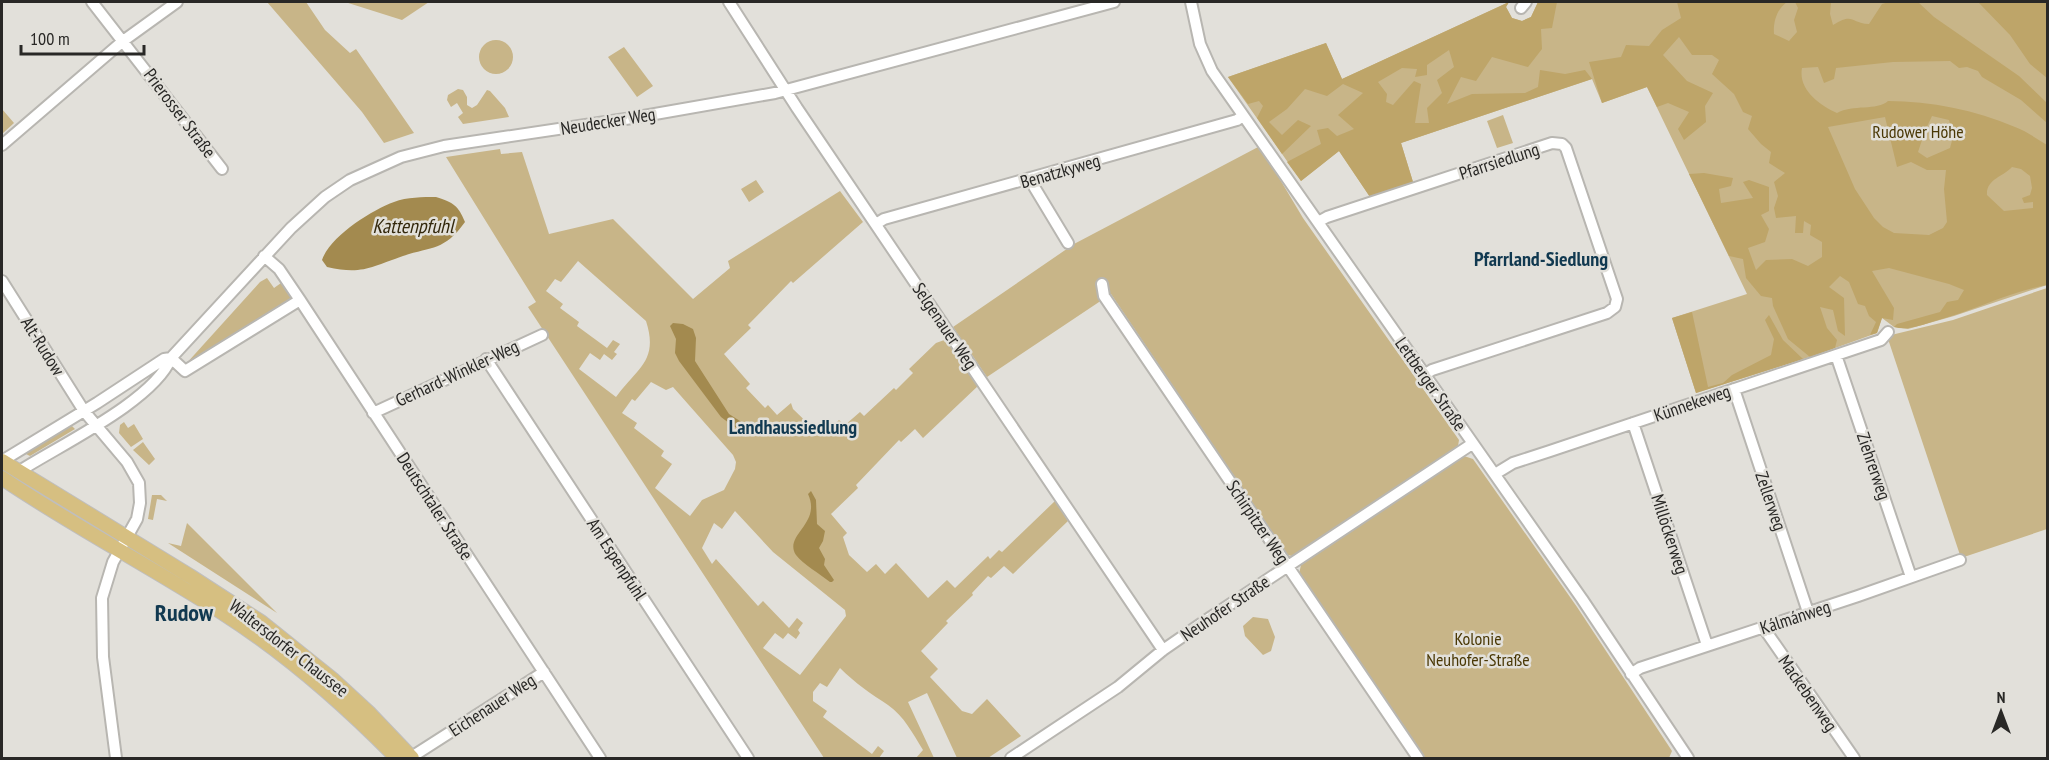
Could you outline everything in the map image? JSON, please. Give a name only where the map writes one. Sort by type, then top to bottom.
[{"type":"main road","points":[[2,461],[122,544]]},
{"type":"main road","points":[[2,480],[18,472]]},
{"type":"main road","points":[[2,480],[122,544]]},
{"type":"main road","name":"Waltersdorfer Chaussee","points":[[122,544],[190,576],[247,612],[397,759]]},
{"type":"main road","name":"Waltersdorfer Chaussee","points":[[122,544],[182,588],[284,648],[351,696],[411,758]]},
{"type":"main road","points":[[182,588],[190,576]]},
{"type":"street","name":"Prierosser Straße","points":[[93,2],[222,169]]},
{"type":"street","points":[[2,145],[123,41],[177,2]]},
{"type":"street","name":"Selgenauer Weg","points":[[729,2],[1163,650]]},
{"type":"street","name":"Neudecker Weg","points":[[18,472],[126,405],[156,380],[171,358],[264,256],[325,197],[357,176],[401,157],[444,146],[632,118],[786,90],[1114,2]]},
{"type":"street","name":"Lettberger Straße","points":[[1191,2],[1200,44],[1208,63],[1494,474],[1687,758]]},
{"type":"street","name":"Benatzkyweg","points":[[876,224],[884,219],[1237,120],[1243,116]]},
{"type":"street","name":"Pfarrsiedlung","points":[[1318,222],[1327,217],[1552,143],[1562,144],[1566,148],[1617,298],[1616,307],[1607,313],[1432,370],[1424,375]]},
{"type":"street","points":[[1031,179],[1068,243]]},
{"type":"street","name":"Deutschtaler Straße","points":[[264,256],[279,269],[300,300],[600,759]]},
{"type":"street","name":"Alt-Rudow","points":[[2,281],[84,411]]},
{"type":"street","name":"Schirpitzer Weg","points":[[1102,284],[1104,296],[1418,759]]},
{"type":"street","points":[[171,358],[185,371],[300,300]]},
{"type":"street","name":"Künnekeweg","points":[[1494,474],[1513,463],[1881,340],[1888,332]]},
{"type":"street","name":"Gerhard-Winkler-Weg","points":[[373,413],[542,334]]},
{"type":"street","name":"Ziehrerweg","points":[[1836,355],[1911,577]]},
{"type":"street","name":"Neudecker Weg","points":[[2,461],[164,359],[171,358]]},
{"type":"street","name":"Am Espenpfuhl","points":[[486,359],[748,759]]},
{"type":"street","name":"Zellerweg","points":[[1734,389],[1808,612]]},
{"type":"street","points":[[84,411],[127,462],[139,483],[140,503],[137,519],[122,544],[105,585],[101,613],[116,759]]},
{"type":"street","name":"Millöckerweg","points":[[1633,423],[1707,645]]},
{"type":"street","name":"Neuhofer Straße","points":[[1011,759],[1118,687],[1163,650],[1472,444]]},
{"type":"street","name":"Kálmánweg","points":[[1631,674],[1640,668],[1960,560]]},
{"type":"street","name":"Mackebenweg","points":[[1762,627],[1854,759]]},
{"type":"street","name":"Eichenauer Weg","points":[[411,758],[543,672]]},
{"type":"green space","points":[[267,2],[306,2],[325,30],[350,53],[356,49],[414,133],[384,143],[362,112]]},
{"type":"green space","points":[[345,2],[429,2],[402,20]]},
{"type":"green space","points":[[1509,2],[1506,7],[1512,18],[1522,21],[1531,17],[1538,2],[2047,2],[2047,285],[1908,329],[1894,327],[1882,318],[1877,333],[1696,393],[1672,318],[1747,294],[1647,87],[1602,103],[1592,79],[1401,143],[1413,182],[1370,197],[1339,151],[1301,181],[1228,77],[1326,43],[1342,79]]},
{"type":"green space","points":[[1509,2],[1506,7],[1512,18],[1522,21],[1531,17],[1538,2],[1557,2],[1552,28],[1541,29],[1542,49],[1528,67],[1492,57],[1476,81],[1461,77],[1447,104],[1472,94],[1525,93],[1538,87],[1540,70],[1565,74],[1585,70],[1592,79],[1401,143],[1413,182],[1370,197],[1339,151],[1301,181],[1287,162],[1321,144],[1317,130],[1328,128],[1337,136],[1354,129],[1338,115],[1363,93],[1343,84],[1327,96],[1305,89],[1287,109],[1269,122],[1282,135],[1298,120],[1311,126],[1282,154],[1257,118],[1263,106],[1259,101],[1248,104],[1228,77],[1326,43],[1342,79]],"holes":[[[1449,50],[1454,67],[1437,80],[1442,93],[1427,108],[1429,123],[1415,123],[1421,84],[1414,81],[1393,105],[1386,102],[1387,94],[1378,82],[1402,68],[1417,69],[1415,77],[1427,75],[1427,65]]]},
{"type":"green space","name":"Rudower Höhe","points":[[1677,2],[1787,2],[1776,16],[1774,34],[1789,41],[1797,32],[1794,20],[1798,8],[1795,2],[1831,2],[1830,14],[1833,25],[1845,19],[1869,24],[1882,4],[1918,2],[1934,17],[2019,76],[2047,103],[2047,123],[2021,100],[1982,77],[1978,71],[1967,67],[1959,68],[1950,61],[1893,62],[1836,68],[1834,79],[1824,83],[1818,67],[1802,68],[1803,83],[1817,101],[1837,113],[1843,110],[1878,106],[1888,101],[1937,105],[1969,111],[2000,121],[2047,145],[2047,285],[2019,292],[1920,326],[1899,328],[1894,327],[1897,324],[1940,312],[1947,302],[1958,300],[1964,290],[1889,268],[1872,271],[1894,308],[1893,320],[1882,318],[1877,333],[1870,335],[1876,322],[1869,316],[1865,306],[1858,304],[1849,282],[1840,276],[1829,287],[1844,298],[1845,336],[1838,331],[1833,310],[1820,307],[1827,328],[1837,340],[1835,348],[1810,357],[1788,339],[1773,306],[1772,298],[1761,296],[1746,278],[1743,259],[1729,256],[1689,174],[1704,173],[1733,178],[1731,186],[1719,189],[1721,203],[1753,198],[1743,182],[1749,180],[1769,187],[1769,211],[1761,215],[1769,229],[1765,242],[1748,248],[1756,270],[1766,260],[1792,259],[1808,266],[1822,257],[1822,242],[1810,235],[1811,225],[1804,221],[1803,233],[1795,233],[1796,216],[1776,218],[1774,208],[1778,196],[1774,182],[1785,173],[1769,163],[1771,152],[1748,129],[1752,116],[1743,112],[1734,94],[1712,74],[1719,60],[1712,55],[1692,55],[1679,37],[1663,55],[1687,81],[1713,93],[1705,106],[1706,122],[1684,140],[1678,129],[1689,112],[1668,103],[1657,107],[1647,87],[1602,103],[1589,62],[1621,57],[1626,45],[1649,46],[1662,30],[1681,18]],"holes":[[[1932,116],[1949,120],[1953,137],[1950,148],[1927,158],[1918,152]],[[1885,117],[1897,167],[1911,162],[1927,170],[1946,170],[1944,189],[1947,222],[1943,228],[1929,235],[1894,233],[1883,227],[1874,218],[1855,189],[1828,127]],[[2012,167],[2021,169],[2030,176],[2032,188],[2030,195],[2022,198],[2024,203],[2033,202],[2033,208],[2004,211],[1987,195],[1989,185]]]},
{"type":"green space","points":[[1978,2],[2047,2],[2047,78],[2030,64],[2010,35]]},
{"type":"green space","points":[[496,40],[508,45],[513,57],[508,69],[496,74],[484,69],[479,57],[484,45]]},
{"type":"green space","points":[[624,47],[653,86],[637,97],[608,57]]},
{"type":"green space","points":[[458,89],[463,90],[467,97],[467,105],[472,108],[477,105],[487,90],[490,91],[505,108],[509,117],[463,124],[458,117],[463,113],[457,103],[451,107],[447,100],[448,95]]},
{"type":"green space","points":[[2,109],[14,123],[2,134]]},
{"type":"green space","points":[[1503,115],[1513,143],[1497,148],[1487,121]]},
{"type":"green space","points":[[1260,146],[1303,218],[1459,440],[1458,446],[1292,556],[1287,555],[1111,294],[987,377],[953,327],[1074,244]]},
{"type":"green space","points":[[500,149],[501,154],[522,152],[549,234],[613,219],[693,299],[730,268],[728,261],[840,191],[863,222],[793,283],[791,281],[748,325],[751,328],[724,354],[750,384],[746,388],[765,408],[768,405],[777,415],[791,403],[793,409],[821,436],[839,420],[845,425],[860,412],[864,416],[913,373],[909,369],[936,343],[947,339],[979,385],[923,438],[915,429],[901,442],[899,440],[856,485],[858,488],[831,514],[847,533],[843,537],[849,555],[867,572],[876,564],[885,574],[896,563],[928,598],[947,580],[955,588],[988,556],[990,559],[999,550],[1002,552],[1055,501],[1068,521],[1013,574],[1004,566],[991,578],[988,576],[921,651],[938,669],[930,677],[962,711],[972,714],[987,699],[1021,736],[988,758],[957,758],[927,693],[908,702],[934,758],[916,758],[923,750],[894,709],[851,679],[840,668],[827,687],[820,683],[813,692],[813,701],[827,711],[823,717],[872,754],[878,746],[884,751],[879,758],[824,758],[528,307],[536,302],[446,157]],"holes":[[[578,261],[646,321],[650,346],[648,355],[616,397],[579,369],[590,353],[600,360],[604,354],[612,360],[620,344],[613,340],[607,348],[577,326],[579,322],[560,308],[563,304],[546,291],[555,279],[561,282]],[[651,382],[666,390],[673,387],[733,455],[736,462],[735,469],[724,490],[702,500],[690,516],[655,488],[672,464],[661,456],[664,451],[634,428],[637,423],[622,413],[632,399],[635,401]],[[735,511],[773,552],[845,610],[846,616],[800,675],[763,648],[775,633],[783,639],[788,633],[796,639],[803,623],[797,618],[789,628],[763,601],[758,606],[716,559],[712,564],[702,548],[714,523],[722,529]]]},
{"type":"green space","points":[[756,180],[764,192],[749,202],[741,189]]},
{"type":"green space","points":[[267,278],[274,288],[281,283],[293,299],[198,360],[185,365],[260,282]]},
{"type":"green space","points":[[2047,288],[2047,529],[1961,558],[1887,336],[1953,320]]},
{"type":"green space","points":[[1692,312],[1708,387],[1723,383],[1732,375],[1771,355],[1774,339],[1765,320],[1769,315],[1783,340],[1803,359],[1696,393],[1672,318]]},
{"type":"green space","points":[[124,422],[128,428],[134,424],[143,439],[131,447],[119,433],[120,425]]},
{"type":"green space","points":[[70,424],[75,429],[30,456],[24,453]]},
{"type":"green space","points":[[143,442],[155,459],[149,465],[133,450]]},
{"type":"green space","name":"Kolonie Neuhofer-Straße","points":[[1464,456],[1473,459],[1577,607],[1672,751],[1669,758],[1424,758],[1299,574],[1301,565]]},
{"type":"green space","points":[[29,485],[117,539],[115,541],[25,488]]},
{"type":"green space","points":[[152,495],[161,495],[167,501],[157,499],[153,520],[148,519]]},
{"type":"green space","points":[[187,523],[277,613],[168,543],[181,546]]},
{"type":"green space","points":[[1253,617],[1268,619],[1275,637],[1271,651],[1263,655],[1245,636],[1243,626]]},
{"type":"water","name":"Kattenpfuhl","points":[[436,197],[455,205],[465,222],[444,243],[366,269],[349,270],[327,267],[322,260],[326,251],[342,233],[375,211],[404,199]]},
{"type":"water","points":[[673,323],[683,324],[693,329],[696,338],[695,361],[729,414],[754,430],[751,435],[721,417],[679,361],[675,353],[676,339],[670,326]]},
{"type":"water","points":[[811,491],[816,500],[817,524],[825,531],[819,548],[825,559],[824,565],[834,580],[832,582],[803,562],[793,548],[794,541],[810,513],[811,504],[808,494]]},
{"type":"district","name":"Pfarrland-Siedlung","points":[[1541,259]]},
{"type":"district","name":"Landhaussiedlung","points":[[793,427]]},
{"type":"district","name":"Rudow","points":[[184,612]]}]
